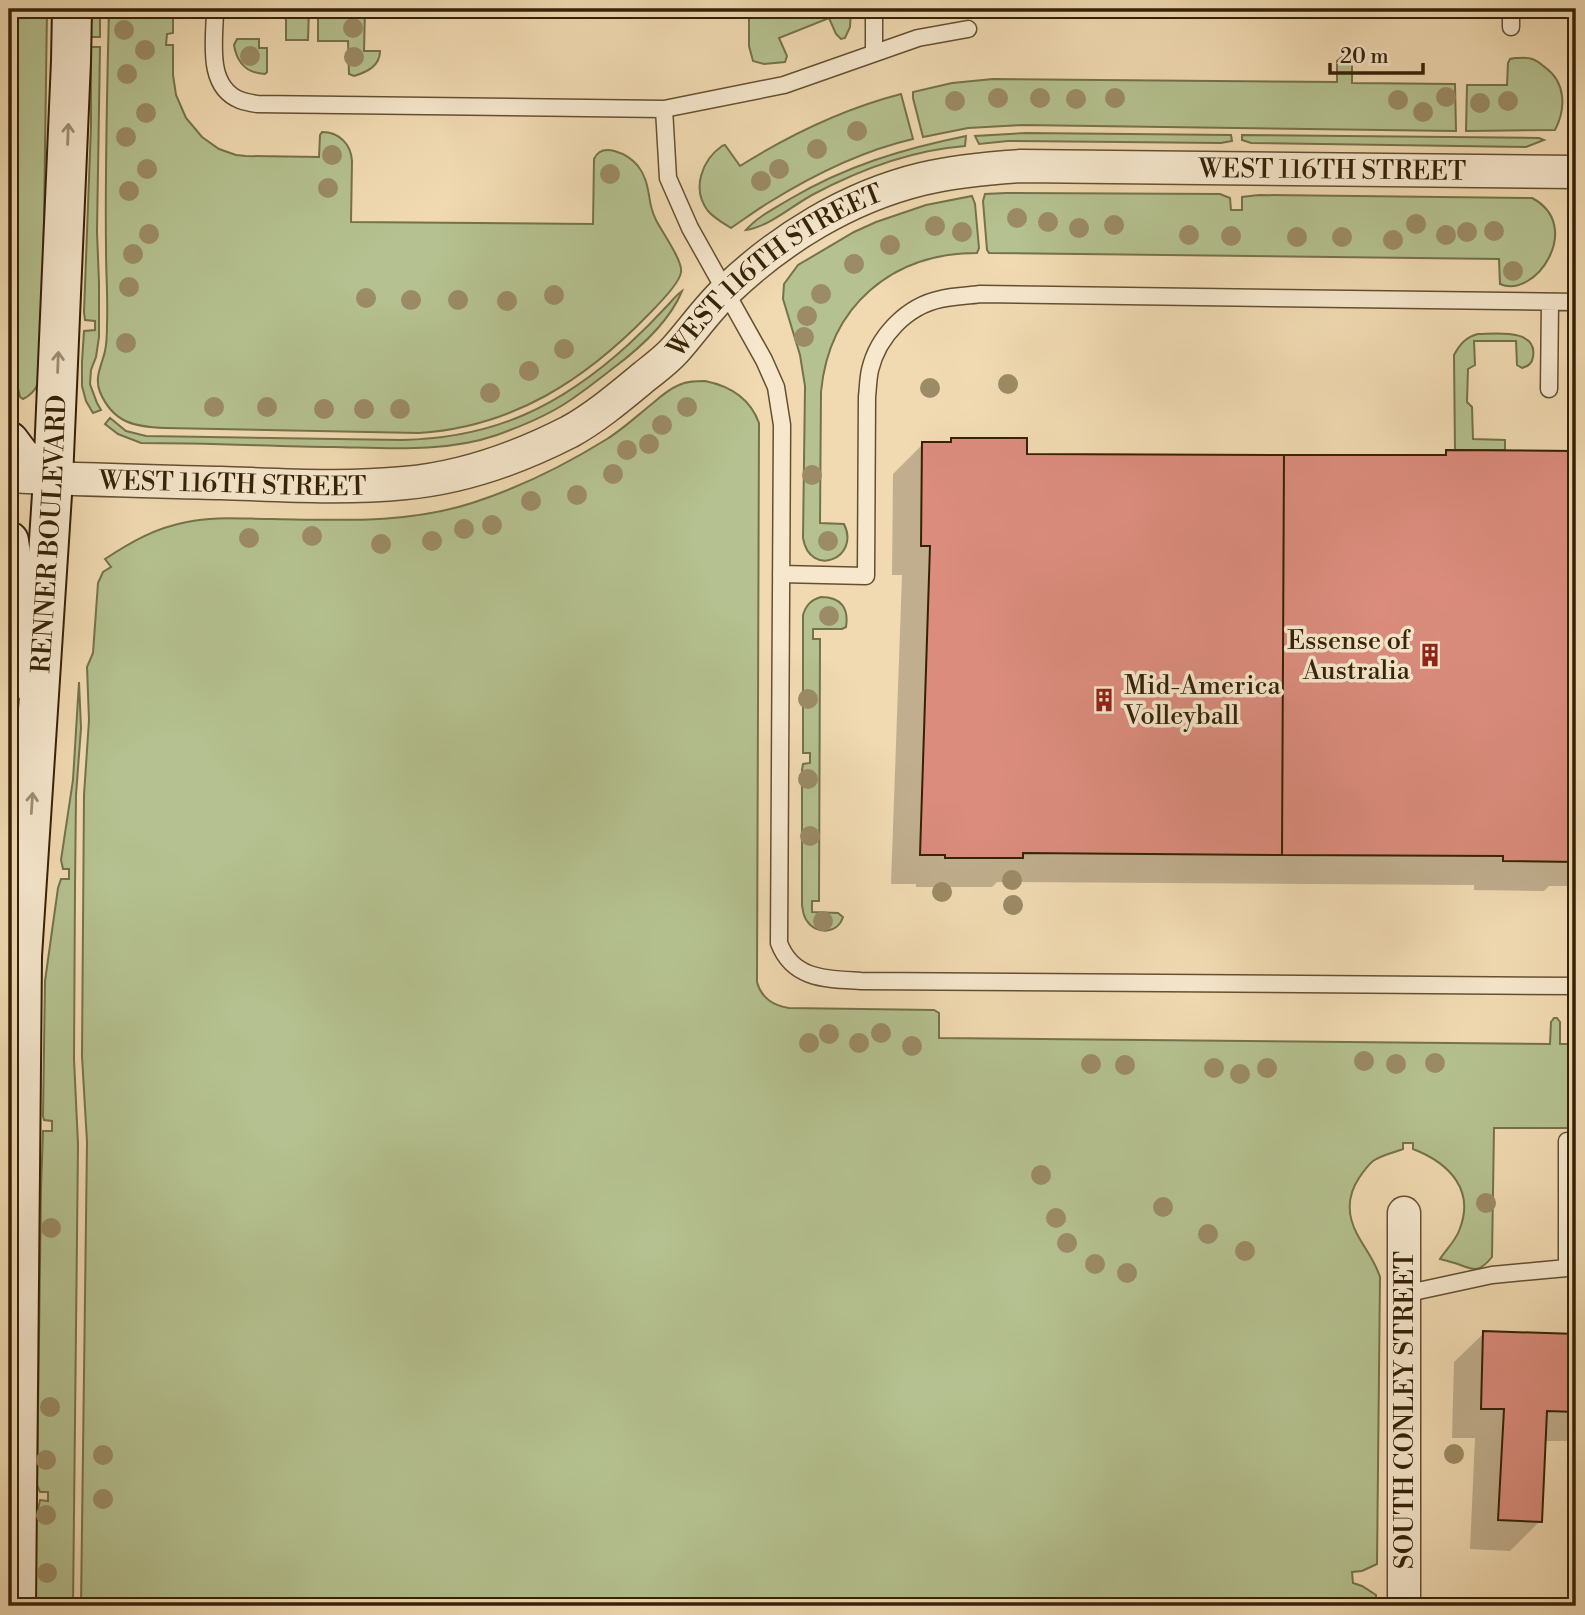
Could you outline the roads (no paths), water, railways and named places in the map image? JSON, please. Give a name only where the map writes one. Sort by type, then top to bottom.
[{"type":"main road","name":"RENNER BOULEVARD","points":[[16,1606],[22,957],[53,479],[72,9]]},
{"type":"main road","points":[[9,441],[22,457],[53,479]]},
{"type":"main road","points":[[9,541],[9,682]]},
{"type":"main road","points":[[9,905],[22,957]]},
{"type":"street","name":"WEST 116TH STREET","points":[[9,476],[351,486],[407,483],[470,471],[529,451],[572,430],[612,402],[672,354],[725,292],[778,247],[814,223],[889,188],[921,179],[981,169],[1021,166],[1576,172]]},
{"type":"street","name":"SOUTH CONLEY STREET","points":[[1404,1213],[1410,1604]]},
{"type":"lane","points":[[215,9],[215,66],[219,81],[227,92],[239,100],[257,104],[664,109],[784,85],[918,38],[968,29]]},
{"type":"lane","points":[[874,9],[874,52]]},
{"type":"lane","points":[[1511,9],[1511,27]]},
{"type":"lane","points":[[664,109],[668,178],[690,228],[764,360],[776,387],[782,425],[779,943],[796,969],[821,978],[861,981],[1576,986]]},
{"type":"lane","points":[[781,574],[866,576],[867,397],[870,371],[884,338],[899,321],[918,307],[941,299],[980,294],[1576,302]]},
{"type":"lane","points":[[1549,389],[1550,302]]},
{"type":"lane","points":[[1404,1294],[1492,1275],[1567,1268],[1567,1141]]},
{"type":"place","name":"Essense of Australia","points":[[1430,655]]},
{"type":"place","name":"Mid-America Volleyball","points":[[1104,700]]}]
